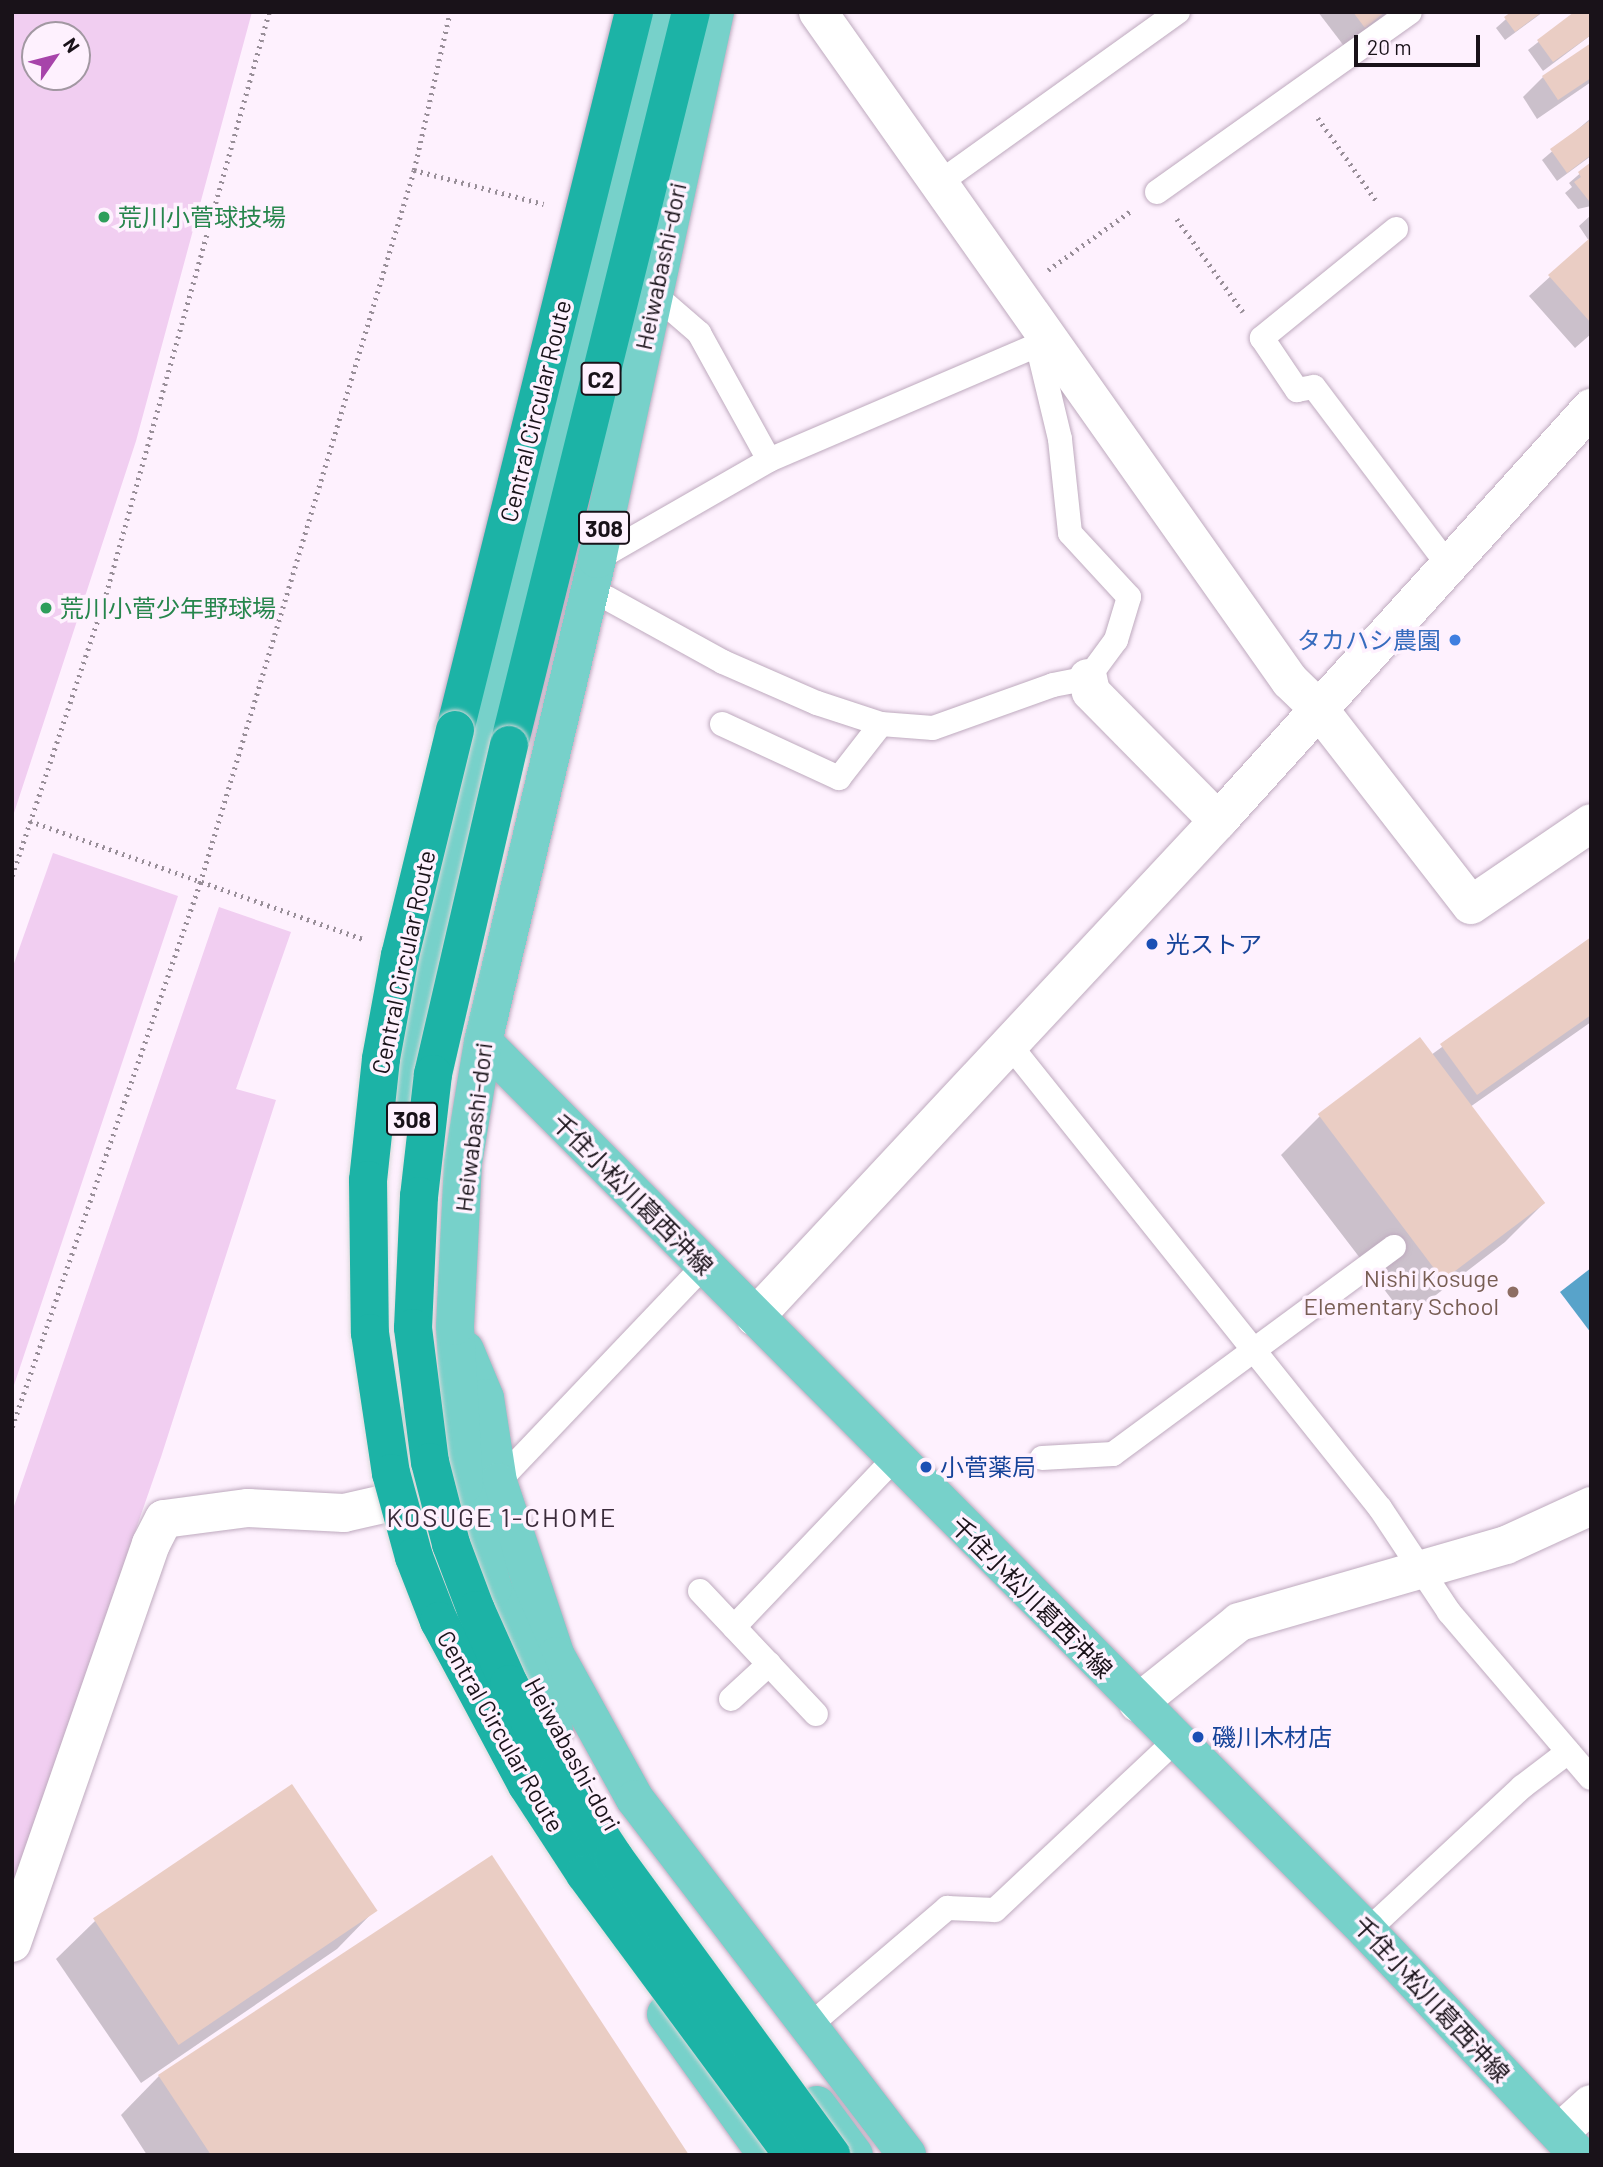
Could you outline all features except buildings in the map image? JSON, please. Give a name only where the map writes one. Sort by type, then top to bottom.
[{"type":"highway","name":"Central Circular Route","points":[[634,12],[400,955],[381,1059],[368,1180],[366,1262],[376,1391],[391,1474],[414,1557],[439,1621],[527,1785],[585,1874],[794,2155]]},
{"type":"highway","name":"Central Circular Route","points":[[691,12],[454,973],[433,1074],[420,1183],[413,1328],[430,1462],[451,1544],[476,1610],[509,1684],[558,1772],[698,1973],[831,2155]]},
{"type":"highway","points":[[698,1973],[840,2155]]},
{"type":"main road","name":"308","points":[[656,12],[421,1013],[401,1255],[416,1498],[452,1668],[492,1748],[570,1881],[767,2155]]},
{"type":"main road","name":"Heiwabashi-dori","points":[[715,12],[597,559],[483,1042],[463,1163],[455,1326],[485,1398],[481,1483],[493,1588],[540,1706],[605,1818],[854,2155]]},
{"type":"main road","name":"千住小松川葛西沖線","points":[[483,1042],[894,1459],[1367,1930],[1569,2144]]},
{"type":"main road","points":[[481,1483],[556,1656],[635,1799],[907,2155]]},
{"type":"street","points":[[818,12],[1016,293],[1042,342],[1290,681],[1318,708],[1471,905],[1591,823]]},
{"type":"street","points":[[755,1317],[1217,821],[1449,566],[1586,426]]},
{"type":"street","points":[[1088,678],[1091,692],[1217,821]]},
{"type":"street","points":[[12,1943],[151,1544],[164,1519],[248,1508],[344,1513],[481,1483]]},
{"type":"street","points":[[1138,1703],[1239,1622],[1418,1568],[1506,1545],[1591,1506]]},
{"type":"street","points":[[1569,2144],[1591,2104]]},
{"type":"lane","points":[[939,183],[1178,12]]},
{"type":"lane","points":[[1157,192],[1410,12]]},
{"type":"lane","points":[[1396,229],[1262,338],[1297,390],[1314,387],[1449,566]]},
{"type":"lane","points":[[654,294],[699,333],[769,460]]},
{"type":"lane","points":[[597,559],[769,460],[1042,342],[1060,439],[1070,533],[1129,597],[1116,640],[1088,678],[1054,685],[933,728],[881,724],[817,703],[723,662],[607,598]]},
{"type":"lane","points":[[722,724],[839,778],[881,724]]},
{"type":"lane","points":[[1009,1044],[1257,1348],[1380,1508],[1418,1568],[1591,1778]]},
{"type":"lane","points":[[1042,1458],[1113,1454],[1394,1247]]},
{"type":"lane","points":[[481,1483],[704,1266]]},
{"type":"lane","points":[[734,1627],[894,1459]]},
{"type":"lane","points":[[701,1591],[816,1714]]},
{"type":"lane","points":[[731,1699],[769,1664]]},
{"type":"lane","points":[[809,2026],[947,1908],[995,1910],[1175,1741]]},
{"type":"lane","points":[[1367,1930],[1522,1787],[1568,1752]]},
{"type":"path","points":[[12,876],[104,601],[269,12]]},
{"type":"path","points":[[12,1427],[200,883],[414,170],[450,12]]},
{"type":"path","points":[[1300,91],[1396,229]]},
{"type":"path","points":[[414,170],[552,206]]},
{"type":"path","points":[[1016,293],[1157,192],[1262,338]]},
{"type":"path","points":[[30,821],[363,939]]},
{"type":"shaded area","name":"荒川小菅球技場","points":[[12,12],[252,12],[136,441],[12,819]]},
{"type":"shaded area","points":[[53,853],[178,896],[12,1391],[12,969]]},
{"type":"shaded area","points":[[219,907],[291,932],[236,1089],[276,1100],[161,1457],[12,1886],[12,1512]]},
{"type":"water","points":[[1591,1268],[1591,1333],[1560,1292]]},
{"type":"place","name":"荒川小菅球技場","points":[[104,217]]},
{"type":"place","name":"荒川小菅少年野球場","points":[[46,608]]},
{"type":"place","name":"タカハシ農園","points":[[1455,640]]},
{"type":"place","name":"光ストア","points":[[1152,944]]},
{"type":"place","name":"Nishi Kosuge Elementary School","points":[[1513,1292]]},
{"type":"place","name":"小菅薬局","points":[[926,1467]]},
{"type":"place","name":"磯川木材店","points":[[1198,1737]]},
{"type":"district","name":"KOSUGE 1-CHOME","points":[[502,1517]]}]
